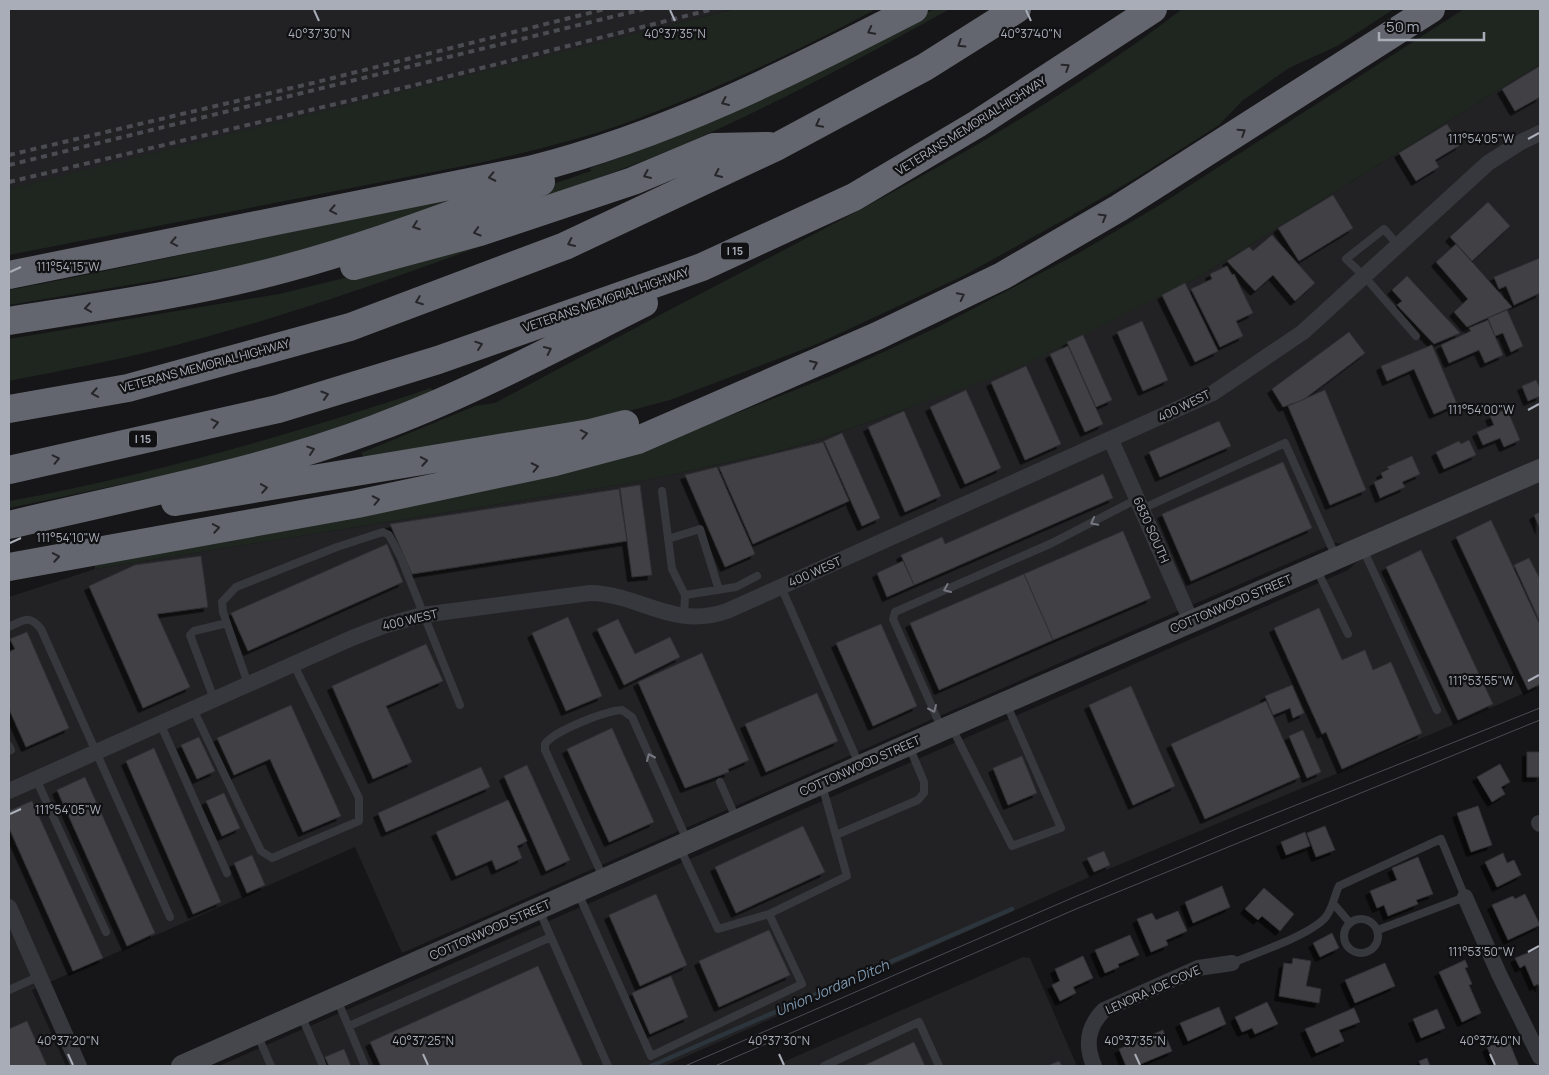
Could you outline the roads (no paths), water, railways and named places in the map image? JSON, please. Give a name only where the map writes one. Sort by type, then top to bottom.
[{"type":"highway","points":[[136,301],[285,269],[360,246],[571,171],[622,150],[764,84],[914,9]]},
{"type":"highway","name":"VETERANS MEMORIAL HIGHWAY","points":[[9,409],[128,388],[350,327],[564,246],[778,146],[925,67],[1017,9]]},
{"type":"highway","name":"VETERANS MEMORIAL HIGHWAY","points":[[9,470],[278,409],[438,360],[702,266],[854,197],[977,124],[1153,9]]},
{"type":"highway","points":[[9,567],[357,504],[555,462],[638,440],[877,336],[1002,276],[1135,198],[1432,9]]},
{"type":"highway","points":[[9,276],[529,170],[584,156],[673,125]]},
{"type":"highway","points":[[9,321],[136,301],[228,291],[349,267],[480,232],[633,181],[714,147],[778,146]]},
{"type":"highway","points":[[9,525],[293,456],[374,429],[440,402],[565,342],[854,197]]},
{"type":"highway","points":[[9,530],[590,433],[769,383]]},
{"type":"street","name":"400 WEST","points":[[9,790],[293,664],[383,626],[422,615],[590,593],[611,596],[684,617],[714,616],[1188,406],[1246,372],[1303,332],[1488,163],[1504,152],[1539,137]]},
{"type":"street","name":"6830 SOUTH","points":[[1111,440],[1191,621]]},
{"type":"street","name":"COTTONWOOD STREET","points":[[182,1066],[211,1057],[257,1032],[946,727],[1540,470]]},
{"type":"street","points":[[1464,897],[1540,1057]]},
{"type":"street","points":[[9,907],[79,1066]]},
{"type":"street","name":"LENORA JOE COVE","points":[[1094,1066],[1087,1046],[1095,1021],[1104,1010],[1198,968],[1232,963]]},
{"type":"lane","points":[[1398,245],[1384,229],[1346,259],[1364,276],[1416,336]]},
{"type":"lane","points":[[1005,702],[1061,828],[1012,846],[946,727],[893,619],[895,612],[1140,504],[1285,443],[1336,559]]},
{"type":"lane","points":[[662,491],[672,569],[685,595],[684,617]]},
{"type":"lane","points":[[668,539],[700,529],[719,590]]},
{"type":"lane","points":[[248,684],[227,623],[222,602],[236,586],[337,547],[383,532],[389,535],[401,558],[422,615],[460,705]]},
{"type":"lane","points":[[1362,548],[1437,710]]},
{"type":"lane","points":[[1316,568],[1348,634]]},
{"type":"lane","points":[[685,595],[736,587],[757,576]]},
{"type":"lane","points":[[781,587],[860,766]]},
{"type":"lane","points":[[9,627],[29,619],[33,620],[41,629],[170,917]]},
{"type":"lane","points":[[214,699],[190,635],[194,631],[227,623]]},
{"type":"lane","points":[[193,709],[261,851],[272,858],[359,821],[359,798],[293,664]]},
{"type":"lane","points":[[604,879],[548,758],[545,744],[552,738],[615,710],[622,710],[628,713],[634,721],[666,793],[683,844],[718,929],[769,914],[847,876],[821,783]]},
{"type":"lane","points":[[160,723],[227,873]]},
{"type":"lane","points":[[836,834],[918,800],[924,793],[924,782],[909,744]]},
{"type":"lane","points":[[9,746],[9,751]]},
{"type":"lane","points":[[36,778],[106,932]]},
{"type":"lane","points":[[720,782],[737,820]]},
{"type":"lane","points":[[1232,963],[1293,937],[1324,919],[1333,903],[1339,886],[1441,840],[1464,897],[1378,930]]},
{"type":"lane","points":[[577,891],[651,1056],[802,984],[769,914]]},
{"type":"lane","points":[[1333,903],[1350,923]]},
{"type":"lane","points":[[538,908],[608,1066]]},
{"type":"lane","points":[[1355,919],[1369,920],[1378,930],[1379,937],[1373,949],[1367,952],[1354,952],[1348,948],[1344,935],[1350,923],[1355,919]]},
{"type":"lane","points":[[349,1026],[551,937]]},
{"type":"lane","points":[[9,990],[40,976]]},
{"type":"lane","points":[[336,998],[365,1066]]},
{"type":"lane","points":[[300,1014],[323,1066]]},
{"type":"lane","points":[[824,1066],[919,1022],[939,1066]]},
{"type":"lane","points":[[257,1032],[271,1066]]},
{"type":"waterway","name":"Union Jordan Ditch","points":[[651,1066],[1012,909]]},
{"type":"tram line","points":[[685,1066],[1236,829],[1540,708]]},
{"type":"tram line","points":[[715,1066],[1076,909],[1540,720]]},
{"type":"railway","points":[[9,155],[317,82],[605,9]]},
{"type":"railway","points":[[9,165],[644,9]]},
{"type":"railway","points":[[9,182],[411,86],[713,9]]}]
